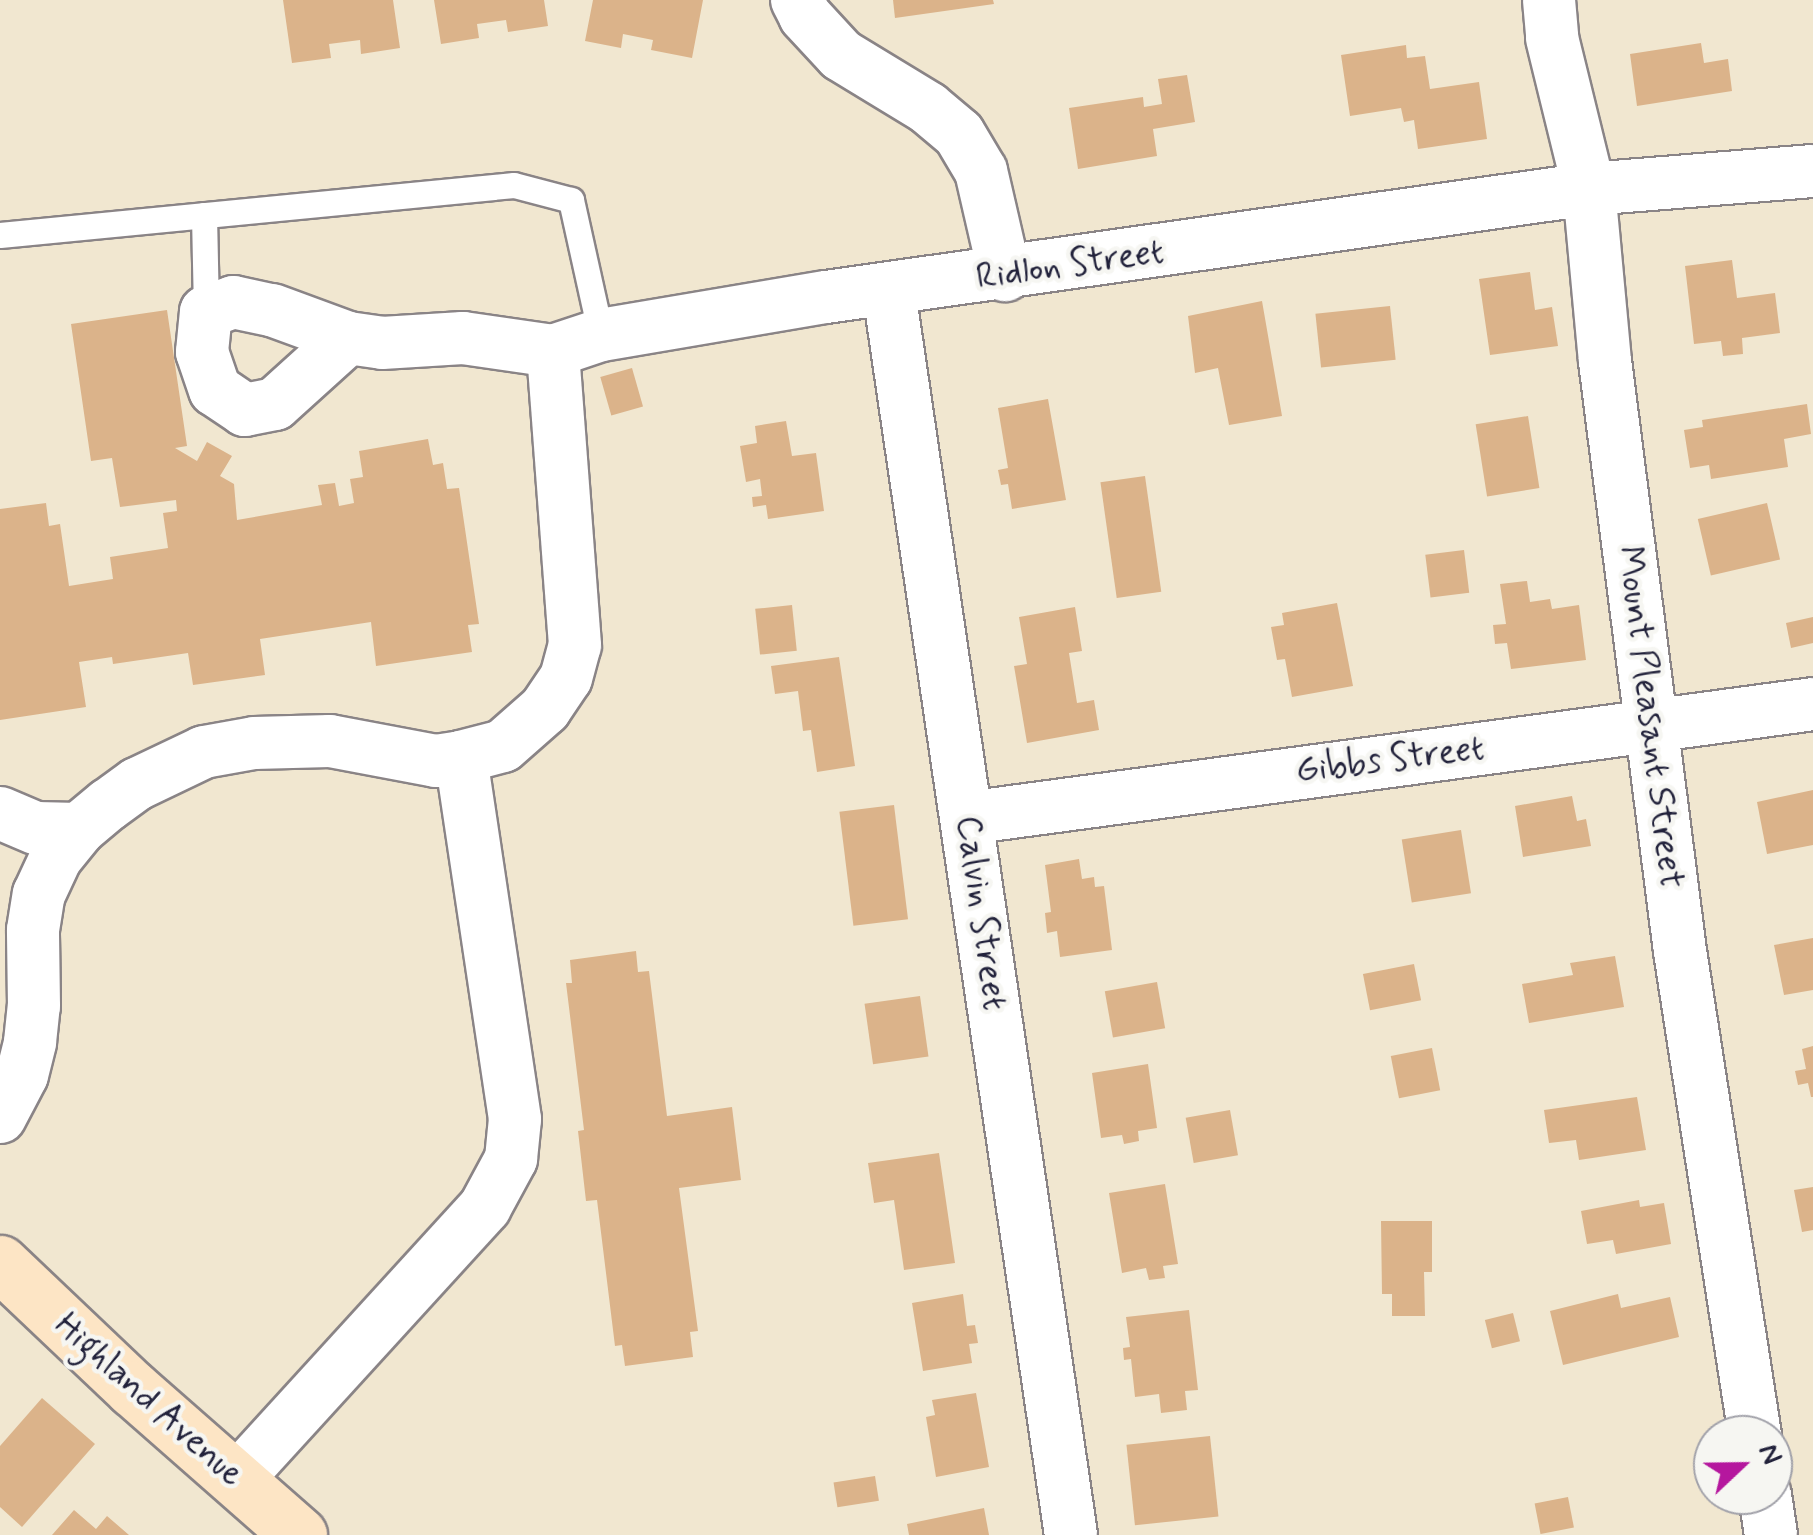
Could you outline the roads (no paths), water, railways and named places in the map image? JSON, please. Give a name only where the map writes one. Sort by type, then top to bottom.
[{"type":"street","points":[[798,0],[806,16],[841,55],[928,108],[959,134],[981,171],[1005,275]]},
{"type":"street","name":"Mount Pleasant Street","points":[[1549,0],[1552,38],[1589,189],[1605,361],[1680,951],[1752,1415]]},
{"type":"street","name":"Ridlon Street","points":[[552,351],[602,335],[826,297],[890,292],[1589,189],[1813,171]]},
{"type":"street","name":"Calvin Street","points":[[890,292],[1071,1535]]},
{"type":"street","points":[[0,1117],[22,1074],[30,1042],[34,1006],[33,930],[40,894],[55,859],[79,830],[137,784],[204,752],[254,743],[330,741],[436,761],[503,746],[545,709],[566,678],[574,644],[552,351],[463,338],[382,343],[348,338],[272,310],[233,302],[206,312],[202,352],[215,390],[246,410],[284,398],[348,338]]},
{"type":"street","name":"Gibbs Street","points":[[967,818],[1222,780],[1813,704]]},
{"type":"street","points":[[236,1480],[485,1207],[511,1159],[514,1119],[461,756]]},
{"type":"street","points":[[0,813],[36,828],[79,830]]},
{"type":"street","name":"Highland Avenue","points":[[0,1263],[299,1535]]},
{"type":"lane","points":[[0,235],[514,185],[571,200],[602,335]]},
{"type":"lane","points":[[204,215],[206,312]]}]
